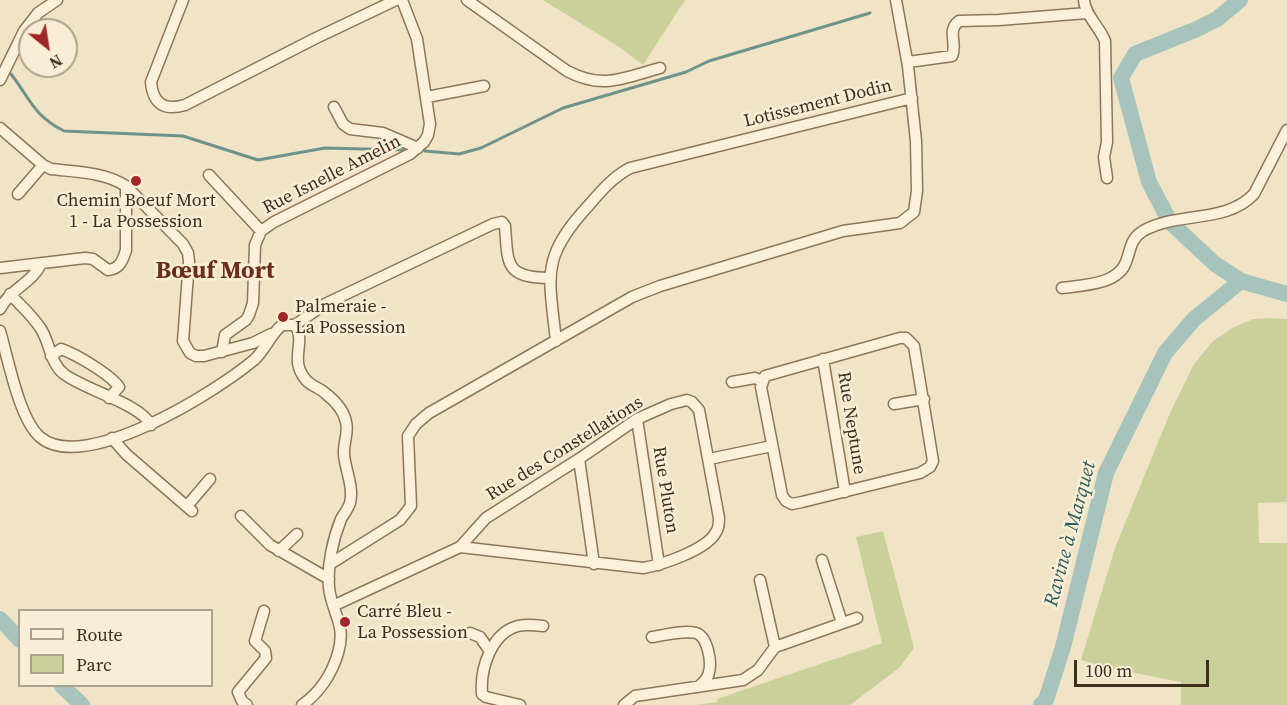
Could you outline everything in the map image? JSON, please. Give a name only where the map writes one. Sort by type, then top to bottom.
[{"type":"street","points":[[0,80],[24,31],[38,13],[57,0]]},
{"type":"street","points":[[183,0],[151,82],[152,94],[160,104],[172,109],[185,105],[396,0]]},
{"type":"street","name":"Rue Isnelle Amelin","points":[[222,352],[225,335],[246,320],[252,309],[255,245],[261,231],[274,222],[410,154],[428,135],[430,124],[427,97],[417,39],[402,0]]},
{"type":"street","points":[[467,0],[567,71],[582,79],[597,82],[614,81],[660,68]]},
{"type":"street","points":[[896,0],[908,62],[912,98]]},
{"type":"street","points":[[1084,0],[1087,13],[1099,28],[1105,41],[1107,142],[1104,157],[1107,178]]},
{"type":"street","points":[[908,62],[952,56],[954,52],[952,30],[959,21],[1087,13]]},
{"type":"street","points":[[427,97],[484,86]]},
{"type":"street","name":"Lotissement Dodin","points":[[330,564],[400,520],[407,513],[411,506],[408,436],[416,424],[429,413],[556,341],[632,297],[660,286],[843,231],[900,223],[909,218],[914,212],[917,191],[912,98],[630,168],[619,174],[570,225],[554,252],[549,278],[556,341]]},
{"type":"street","name":"Rue Isnelle Amelin","points":[[334,107],[343,124],[350,129],[383,133],[418,148]]},
{"type":"street","points":[[0,128],[43,165],[51,169],[105,176],[126,186],[183,244],[189,261],[183,341],[190,353],[196,356],[222,352],[253,343],[272,334],[282,325],[295,325],[324,303],[493,224],[502,222],[505,226],[508,261],[514,271],[528,278],[549,278]]},
{"type":"street","points":[[1062,288],[1102,282],[1114,277],[1122,270],[1134,238],[1144,230],[1176,219],[1222,213],[1247,202],[1254,194],[1287,130]]},
{"type":"street","points":[[18,194],[43,165]]},
{"type":"street","name":"Rue Isnelle Amelin","points":[[209,175],[261,231]]},
{"type":"street","points":[[0,268],[85,258],[93,259],[108,270],[120,264],[126,250],[126,186]]},
{"type":"street","points":[[0,309],[10,294],[31,279],[41,264]]},
{"type":"street","points":[[10,294],[39,326],[51,356],[63,373],[109,398],[136,409],[146,417],[151,425]]},
{"type":"street","points":[[295,325],[300,338],[296,360],[306,381],[326,393],[340,408],[346,422],[347,436],[343,452],[351,497],[335,536],[330,564],[329,587],[340,626],[341,639],[338,654],[322,686],[302,705]]},
{"type":"street","points":[[0,330],[23,412],[33,430],[46,441],[61,447],[81,448],[151,425],[170,416],[244,368],[263,351],[272,334]]},
{"type":"street","points":[[900,338],[906,338],[914,346],[933,461],[930,467],[920,473],[845,492],[792,504],[786,501],[782,495],[772,446],[762,381],[765,376],[823,359],[900,338]]},
{"type":"street","points":[[51,356],[61,349],[70,352],[111,379],[119,387],[109,398]]},
{"type":"street","name":"Rue Neptune","points":[[823,359],[845,492]]},
{"type":"street","points":[[732,382],[755,378],[762,381]]},
{"type":"street","points":[[894,404],[924,399]]},
{"type":"street","name":"Rue des Constellations","points":[[335,605],[460,547],[486,518],[638,419],[671,404],[687,400],[699,410],[719,518],[716,533],[706,544],[659,565],[643,568],[460,547]]},
{"type":"street","name":"Rue Pluton","points":[[638,419],[659,565]]},
{"type":"street","points":[[112,438],[126,454],[189,509],[210,480]]},
{"type":"street","points":[[709,459],[772,446]]},
{"type":"street","points":[[579,459],[594,564]]},
{"type":"street","points":[[241,516],[270,545],[329,579]]},
{"type":"street","points":[[279,551],[297,534]]},
{"type":"street","points":[[822,560],[842,623]]},
{"type":"street","points":[[760,580],[775,647]]},
{"type":"street","points":[[247,705],[242,701],[238,692],[266,658],[265,651],[255,641],[264,611]]},
{"type":"street","points":[[624,705],[635,696],[743,680],[752,676],[775,647],[857,618]]},
{"type":"street","points":[[520,705],[482,694],[482,676],[489,650],[508,631],[516,627],[543,626]]},
{"type":"street","points":[[470,633],[480,637],[489,650]]},
{"type":"street","points":[[652,637],[698,633],[702,637],[710,666],[706,680],[698,687]]},
{"type":"green space","points":[[543,0],[685,0],[643,65],[619,47]]},
{"type":"green space","points":[[1253,319],[1287,319],[1287,502],[1258,503],[1259,543],[1287,543],[1287,705],[1181,705],[1181,682],[1081,660],[1115,548],[1170,413],[1194,364],[1213,341],[1232,328]]},
{"type":"green space","points":[[883,531],[914,648],[899,668],[850,705],[695,705],[717,702],[717,699],[882,643],[856,537]]},
{"type":"waterway","points":[[1240,0],[1217,19],[1135,54],[1121,78],[1149,182],[1170,222],[1215,264],[1241,281]]},
{"type":"waterway","points":[[425,151],[459,154],[481,148],[563,108],[686,72],[709,61],[870,13]]},
{"type":"waterway","points":[[11,74],[39,113],[64,131],[183,136],[258,160],[325,148],[405,150]]},
{"type":"waterway","name":"Ravine à Marquet","points":[[1041,705],[1046,700],[1063,647],[1106,473],[1165,353],[1194,319],[1241,281],[1287,294]]},
{"type":"waterway","name":"Ravine à Marquet","points":[[0,619],[18,638]]},
{"type":"waterway","name":"Ravine à Marquet","points":[[63,687],[82,705]]},
{"type":"place","name":"Chemin Boeuf Mort 1 - La Possession","points":[[136,181]]},
{"type":"place","name":"Palmeraie - La Possession","points":[[283,317]]},
{"type":"place","name":"Carré Bleu - La Possession","points":[[345,622]]},
{"type":"district","name":"Bœuf Mort","points":[[215,272]]}]
